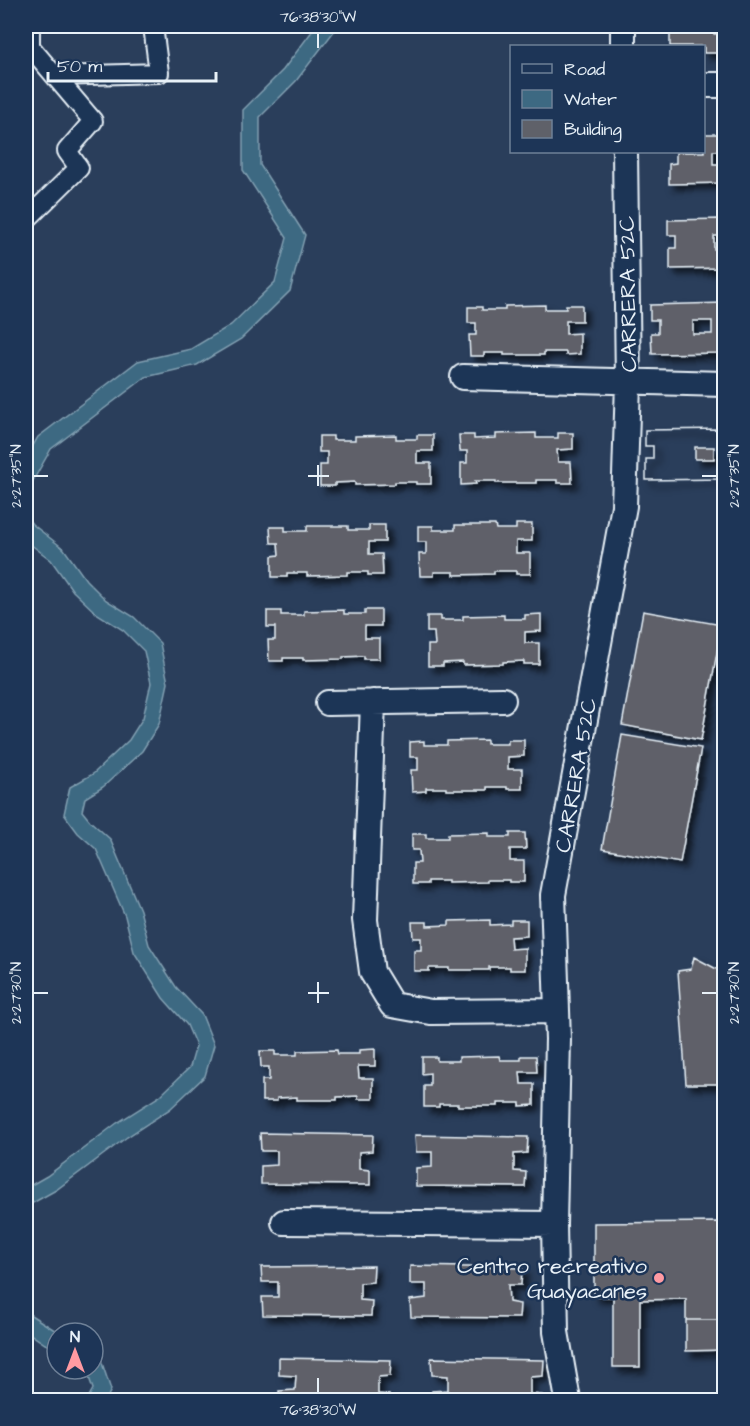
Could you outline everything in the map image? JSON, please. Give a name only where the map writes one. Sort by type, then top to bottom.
[{"type":"street","points":[[56,76],[159,73],[153,26]]},
{"type":"street","points":[[623,26],[623,45]]},
{"type":"street","points":[[26,220],[79,168],[67,151],[93,122],[27,38]]},
{"type":"street","points":[[705,85],[724,85]]},
{"type":"street","name":"CARRERA 52C","points":[[568,1401],[556,1332],[554,1224],[557,1011],[553,895],[624,506],[628,383],[625,153]]},
{"type":"street","points":[[463,377],[724,384]]},
{"type":"street","points":[[328,703],[503,700]]},
{"type":"street","points":[[373,702],[365,920],[372,972],[392,1005],[431,1012],[557,1011]]},
{"type":"street","points":[[284,1222],[554,1224]]},
{"type":"water","points":[[316,26],[338,26],[296,81],[260,117],[260,165],[305,235],[290,291],[241,339],[197,365],[146,377],[51,449],[26,493],[26,458],[38,437],[138,361],[191,349],[231,325],[275,282],[287,238],[243,170],[243,110],[283,70]]},
{"type":"water","points":[[26,516],[32,524],[64,549],[86,580],[106,600],[134,617],[160,643],[168,683],[159,724],[142,751],[103,787],[85,798],[82,811],[110,839],[140,910],[149,945],[176,987],[202,1015],[214,1045],[205,1076],[170,1109],[127,1137],[56,1190],[29,1205],[26,1213],[26,1188],[47,1176],[117,1123],[160,1096],[190,1067],[196,1046],[187,1025],[163,998],[134,952],[125,916],[96,849],[78,833],[64,814],[70,787],[93,774],[129,740],[143,718],[151,683],[144,651],[123,630],[96,613],[73,591],[51,560],[26,541]]},
{"type":"water","points":[[26,1312],[45,1324],[45,1344],[26,1331]]},
{"type":"water","points":[[105,1372],[111,1390],[106,1400],[87,1400],[93,1389],[90,1381],[105,1381]]},
{"type":"building","points":[[676,26],[724,26],[724,53],[705,53],[705,45],[670,45],[670,33],[676,33]]},
{"type":"building","points":[[714,26],[724,26],[724,34],[714,34]]},
{"type":"building","points":[[705,134],[724,134],[724,183],[669,184],[669,164],[676,163],[676,153],[705,153]]},
{"type":"building","points":[[713,151],[724,151],[724,164],[713,164]]},
{"type":"building","points":[[724,219],[724,268],[670,269],[670,248],[676,248],[676,235],[668,235],[668,220]]},
{"type":"building","points":[[714,236],[724,236],[724,249],[714,249]]},
{"type":"building","points":[[724,303],[724,353],[652,354],[651,333],[658,333],[658,320],[650,320],[650,305]]},
{"type":"building","points":[[545,305],[545,309],[566,309],[566,305],[582,305],[582,321],[566,321],[566,334],[580,333],[580,354],[566,355],[566,352],[544,352],[544,355],[484,353],[484,356],[470,356],[469,335],[476,335],[476,323],[468,323],[468,307],[482,307],[482,310],[505,310],[505,306]]},
{"type":"building","points":[[693,321],[712,321],[712,334],[693,334]]},
{"type":"building","points":[[724,429],[724,479],[646,480],[646,459],[653,459],[653,446],[645,446],[645,430]],"holes":[[[695,447],[714,447],[714,459],[695,459]]]},
{"type":"building","points":[[724,429],[724,479],[646,480],[646,459],[653,459],[653,446],[645,446],[645,430]]},
{"type":"building","points":[[536,433],[536,438],[558,438],[558,433],[573,433],[573,449],[557,450],[558,462],[571,462],[572,483],[557,483],[557,480],[536,480],[536,483],[475,481],[476,484],[461,485],[461,463],[467,463],[467,451],[460,451],[459,435],[474,435],[474,439],[496,438],[496,434]]},
{"type":"building","points":[[396,435],[396,439],[417,439],[417,435],[433,435],[433,451],[417,451],[417,463],[431,463],[431,484],[395,482],[395,484],[355,485],[355,482],[320,486],[320,465],[327,465],[327,452],[319,452],[319,436],[333,436],[333,440],[355,440],[355,436]]},
{"type":"building","points":[[516,524],[532,524],[532,541],[516,541],[516,553],[530,553],[530,574],[516,574],[516,571],[454,575],[454,572],[434,572],[434,576],[420,576],[419,554],[426,554],[426,542],[418,542],[418,526],[433,526],[433,530],[455,530],[455,525],[495,525],[496,529],[516,529]]},
{"type":"building","points":[[369,525],[385,525],[385,542],[369,542],[369,554],[382,554],[383,575],[368,575],[368,572],[307,576],[307,573],[287,573],[287,577],[272,577],[272,556],[279,555],[278,543],[271,543],[270,527],[285,527],[285,531],[307,531],[307,526],[348,526],[348,530],[369,530]]},
{"type":"building","points":[[344,610],[344,614],[365,614],[365,610],[381,610],[381,626],[365,626],[365,638],[379,638],[379,659],[364,659],[364,656],[303,660],[303,658],[283,658],[283,661],[269,661],[268,640],[275,640],[275,627],[267,627],[267,611],[281,611],[281,615],[304,615],[304,611]]},
{"type":"building","points":[[643,611],[722,625],[701,740],[622,725]]},
{"type":"building","points":[[541,614],[541,631],[525,632],[525,643],[539,643],[539,664],[524,664],[524,661],[463,665],[463,662],[428,666],[428,645],[435,645],[434,632],[427,632],[427,616],[441,616],[441,620],[463,620],[463,616],[504,615],[504,619],[525,619],[525,615]]},
{"type":"building","points":[[622,735],[701,748],[680,863],[602,849]]},
{"type":"building","points":[[487,740],[487,744],[508,744],[508,740],[524,740],[524,756],[508,757],[508,769],[522,769],[522,789],[507,789],[507,787],[487,787],[487,790],[426,788],[426,791],[412,792],[411,770],[418,770],[418,757],[410,757],[410,742],[424,741],[424,745],[447,745],[447,741]]},
{"type":"building","points":[[489,833],[489,837],[510,837],[510,833],[525,833],[526,849],[510,849],[510,861],[524,861],[524,882],[509,882],[509,880],[448,883],[448,881],[428,881],[428,884],[413,884],[413,863],[420,863],[419,850],[412,850],[412,834],[426,834],[426,838],[448,838],[448,834]]},
{"type":"building","points":[[490,920],[490,925],[511,924],[511,920],[527,920],[527,936],[510,937],[511,949],[525,948],[525,970],[489,967],[489,970],[429,968],[429,971],[414,971],[414,950],[421,950],[421,938],[413,938],[412,922],[427,922],[427,926],[449,925],[449,921]]},
{"type":"building","points":[[694,957],[724,973],[724,1084],[686,1084],[678,971],[691,969]]},
{"type":"building","points":[[375,1049],[375,1066],[358,1066],[359,1078],[373,1078],[373,1099],[358,1099],[358,1096],[337,1097],[337,1100],[297,1100],[297,1097],[262,1101],[262,1080],[269,1080],[269,1067],[261,1067],[260,1051],[275,1051],[275,1055],[297,1055],[297,1051],[337,1050],[338,1054],[359,1054],[359,1050]]},
{"type":"building","points":[[499,1056],[500,1060],[521,1060],[521,1056],[536,1056],[537,1072],[520,1072],[521,1084],[534,1084],[534,1105],[520,1106],[520,1103],[498,1103],[498,1106],[439,1104],[439,1107],[424,1107],[424,1086],[430,1086],[430,1073],[422,1074],[422,1057],[437,1057],[437,1061],[459,1061],[459,1057]]},
{"type":"building","points":[[260,1133],[373,1135],[372,1151],[359,1152],[359,1169],[370,1170],[370,1185],[261,1184],[261,1166],[277,1165],[277,1151],[261,1151]]},
{"type":"building","points":[[415,1135],[528,1137],[527,1153],[514,1154],[514,1171],[526,1172],[525,1187],[416,1186],[416,1168],[432,1167],[432,1152],[416,1152]]},
{"type":"building","name":"Centro recreativo Guayacanes","points":[[724,1222],[724,1320],[686,1320],[686,1299],[640,1300],[640,1367],[613,1367],[613,1297],[594,1297],[594,1223]]},
{"type":"building","points":[[374,1266],[373,1282],[360,1283],[360,1300],[372,1301],[371,1316],[263,1315],[262,1297],[278,1297],[278,1282],[262,1282],[261,1267]]},
{"type":"building","points":[[410,1266],[522,1268],[521,1285],[508,1285],[509,1302],[520,1304],[519,1318],[411,1317],[410,1300],[426,1298],[426,1284],[410,1284]]},
{"type":"building","points":[[686,1320],[724,1320],[724,1350],[686,1351]]},
{"type":"building","points":[[279,1358],[391,1360],[390,1376],[378,1377],[378,1394],[389,1395],[389,1400],[280,1400],[279,1391],[295,1390],[296,1376],[279,1375]]},
{"type":"building","points":[[431,1358],[544,1360],[543,1376],[530,1377],[530,1394],[542,1395],[542,1400],[432,1400],[432,1391],[448,1390],[448,1376],[432,1375]]},
{"type":"place","name":"Centro recreativo Guayacanes","points":[[659,1278]]}]
